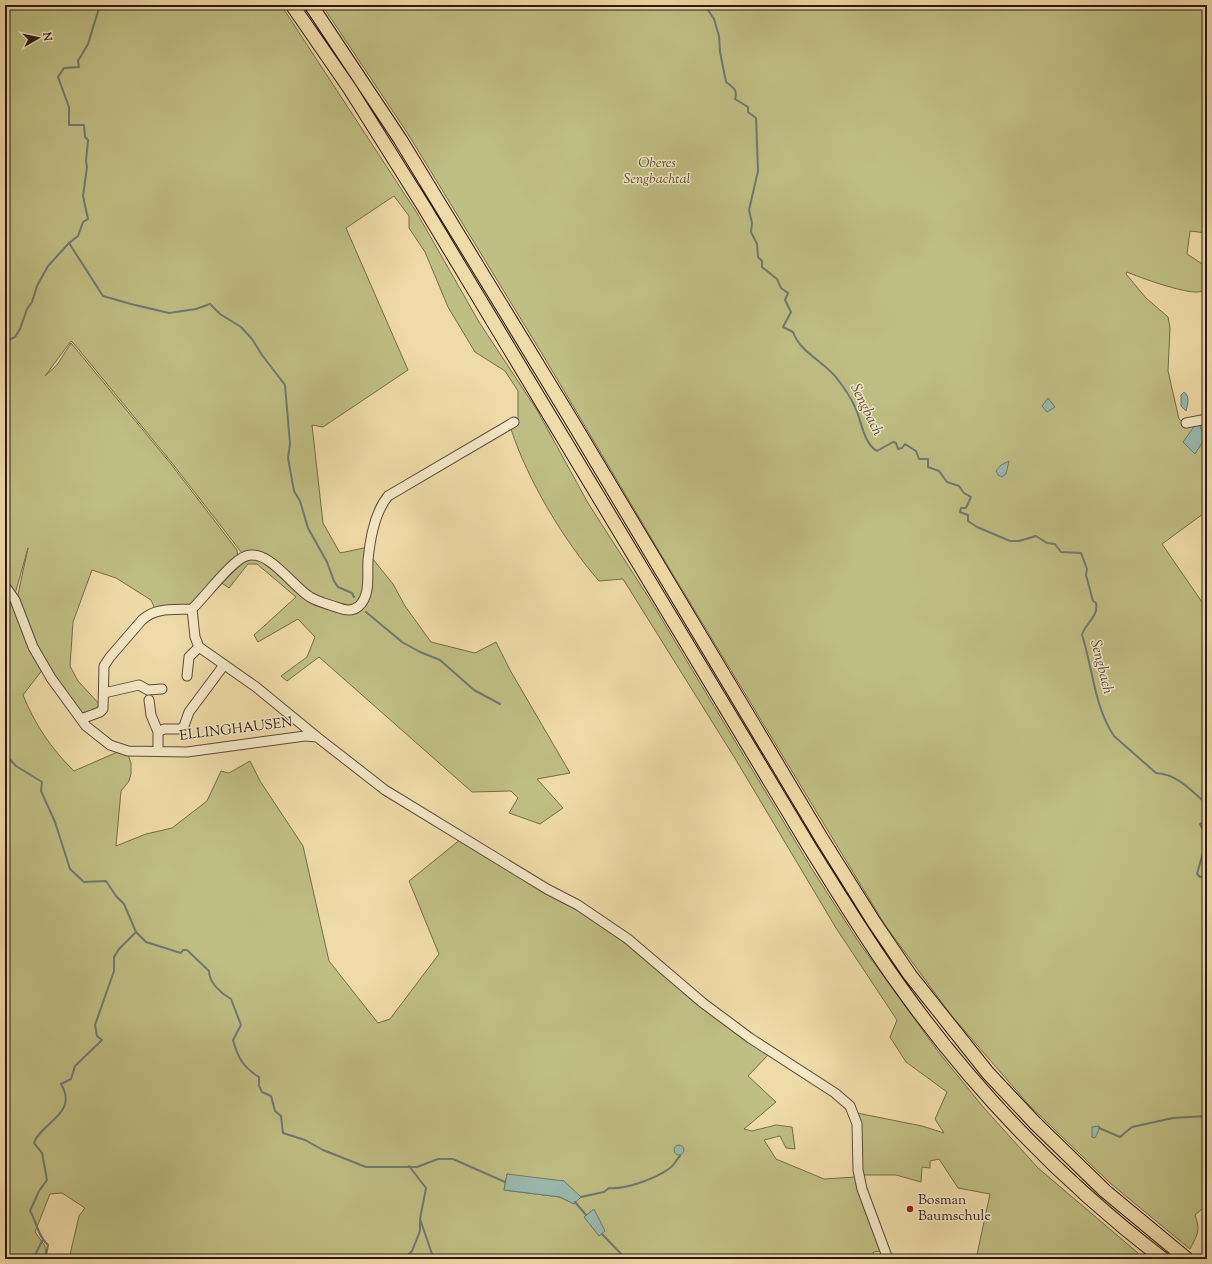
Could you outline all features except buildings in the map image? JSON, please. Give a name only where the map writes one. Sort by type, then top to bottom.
[{"type":"highway","points":[[292,5],[350,89],[387,148],[810,848],[899,986],[977,1084],[1024,1134],[1096,1203],[1163,1259]]},
{"type":"highway","points":[[311,5],[400,140],[569,416],[822,839],[874,922],[910,975],[988,1073],[1035,1123],[1105,1191],[1187,1259]]},
{"type":"street","points":[[1186,423],[1207,419]]},
{"type":"street","points":[[81,719],[103,710],[103,671],[106,662],[147,614],[154,612],[192,609],[239,560],[247,556],[253,555],[270,562],[310,597],[349,610],[360,606],[365,597],[372,538],[380,510],[388,496],[514,422]]},
{"type":"street","name":"ELLINGHAUSEN","points":[[5,586],[15,600],[33,647],[44,668],[81,719],[101,739],[110,745],[128,751],[187,752],[208,751],[305,736],[317,737]]},
{"type":"street","points":[[187,676],[189,657],[199,647],[195,637],[192,609]]},
{"type":"street","name":"ELLINGHAUSEN","points":[[199,647],[256,687],[365,776],[478,847],[578,905],[622,935],[703,1003],[750,1038],[835,1093],[850,1106],[855,1115],[857,1124],[858,1170],[862,1189],[888,1259]]},
{"type":"street","name":"ELLINGHAUSEN","points":[[158,732],[164,729],[181,730],[189,712],[224,665]]},
{"type":"street","points":[[104,693],[138,685],[148,690],[162,689]]},
{"type":"street","name":"ELLINGHAUSEN","points":[[149,700],[151,716],[158,732],[158,751]]},
{"type":"green space","points":[[5,5],[281,5],[417,213],[479,322],[537,410],[588,503],[649,598],[812,869],[858,941],[940,1054],[984,1108],[1038,1168],[1145,1259],[976,1259],[990,1194],[958,1188],[939,1159],[930,1161],[930,1168],[922,1167],[921,1182],[896,1175],[862,1175],[857,1113],[922,1126],[944,1133],[935,1119],[947,1092],[906,1062],[890,1037],[897,1020],[836,928],[736,760],[623,579],[599,581],[560,529],[537,489],[511,429],[518,421],[518,391],[505,371],[475,352],[448,307],[425,252],[409,228],[409,216],[394,196],[346,228],[408,370],[323,427],[312,425],[323,523],[340,553],[364,548],[393,584],[405,606],[431,642],[475,653],[496,642],[510,670],[570,773],[537,779],[563,808],[540,824],[509,813],[518,798],[511,791],[472,792],[319,657],[287,681],[281,676],[307,657],[315,637],[298,619],[258,642],[254,635],[296,597],[257,564],[248,564],[229,588],[220,582],[245,557],[172,463],[71,341],[45,376],[57,365],[71,343],[171,464],[237,550],[238,559],[193,605],[155,609],[151,600],[116,578],[92,570],[73,622],[70,666],[78,681],[102,707],[99,712],[80,715],[45,666],[17,599],[28,548],[13,601],[43,669],[23,695],[27,705],[44,736],[74,771],[122,750],[127,752],[131,763],[131,774],[129,781],[121,791],[116,846],[146,834],[172,828],[207,801],[221,771],[229,773],[250,761],[260,781],[303,846],[329,961],[378,1023],[390,1019],[439,954],[409,881],[461,839],[584,913],[633,949],[695,1003],[769,1054],[748,1076],[776,1102],[744,1129],[752,1131],[776,1125],[792,1127],[795,1149],[786,1148],[780,1136],[764,1140],[776,1159],[824,1179],[856,1177],[865,1210],[882,1251],[873,1252],[874,1259],[69,1259],[79,1216],[85,1208],[62,1193],[50,1194],[35,1232],[45,1246],[46,1259],[5,1259]],"holes":[[[507,1174],[581,1197],[574,1204],[560,1197],[504,1190]]]},
{"type":"green space","name":"Oberes Sengbachtal","points":[[322,5],[1207,5],[1207,233],[1190,231],[1187,254],[1207,267],[1207,289],[1198,292],[1191,292],[1173,288],[1127,272],[1126,274],[1146,298],[1168,317],[1170,328],[1168,371],[1179,419],[1183,422],[1207,420],[1207,511],[1162,544],[1204,605],[1207,603],[1207,1208],[1202,1209],[1195,1215],[1198,1229],[1195,1240],[1190,1249],[1110,1183],[1028,1104],[951,1015],[885,925],[669,568],[544,357],[408,134]]},
{"type":"shaded area","points":[[1184,392],[1188,398],[1186,411],[1181,406],[1181,395]]},
{"type":"shaded area","points":[[1048,398],[1055,407],[1047,412],[1042,406]]},
{"type":"shaded area","points":[[1196,424],[1199,424],[1205,438],[1195,454],[1183,442]]},
{"type":"shaded area","points":[[1009,461],[1006,474],[1002,477],[998,475],[996,471],[1001,465]]},
{"type":"shaded area","points":[[1099,1126],[1100,1128],[1095,1138],[1092,1137],[1092,1127]]},
{"type":"shaded area","points":[[677,1145],[681,1145],[683,1146],[683,1154],[677,1155],[674,1152],[674,1148]]},
{"type":"shaded area","points":[[507,1174],[564,1181],[581,1197],[574,1204],[560,1197],[504,1190]]},
{"type":"shaded area","points":[[594,1209],[605,1231],[599,1236],[584,1217]]},
{"type":"waterway","points":[[5,342],[15,337],[20,329],[27,309],[32,302],[37,286],[48,266],[69,243],[78,236],[83,222],[88,219],[83,196],[87,167],[86,161],[88,140],[85,137],[84,125],[69,125],[69,107],[58,77],[64,68],[79,67],[78,61],[88,44],[100,5]]},
{"type":"waterway","name":"Sengbach","points":[[707,5],[708,10],[714,19],[719,36],[720,52],[726,82],[733,87],[736,93],[735,99],[748,107],[748,112],[756,118],[758,171],[749,210],[752,223],[751,232],[757,244],[758,257],[762,261],[762,267],[777,279],[781,288],[788,293],[785,300],[791,312],[783,327],[793,332],[802,346],[834,374],[848,394],[857,413],[863,431],[872,447],[877,451],[893,442],[896,443],[898,449],[902,448],[905,444],[916,451],[919,459],[928,459],[928,467],[939,471],[947,482],[959,486],[964,493],[971,497],[966,508],[961,508],[960,512],[968,515],[968,521],[977,527],[1010,541],[1019,541],[1036,536],[1047,543],[1055,544],[1061,552],[1081,553],[1087,569],[1086,575],[1093,601],[1096,603],[1096,612],[1082,635],[1098,700],[1107,724],[1114,736],[1156,773],[1171,776],[1178,780],[1207,804]]},
{"type":"waterway","points":[[1170,8],[1176,5]]},
{"type":"waterway","points":[[69,243],[103,296],[169,313],[196,309],[210,304],[220,314],[241,327],[252,339],[262,355],[285,385],[290,444],[288,458],[294,491],[300,501],[308,528],[327,562],[334,581],[338,587],[352,593],[354,597]]},
{"type":"waterway","points":[[5,517],[7,524],[5,537]]},
{"type":"waterway","points":[[366,612],[402,642],[420,652],[440,660],[474,690],[500,704]]},
{"type":"waterway","points":[[5,754],[16,766],[42,782],[41,791],[55,822],[70,869],[84,882],[106,881],[116,896],[124,904],[136,932],[146,942],[181,953],[183,950],[187,950],[209,971],[211,980],[217,988],[231,999],[241,1025],[233,1040],[237,1052],[245,1066],[259,1077],[259,1086],[262,1092],[271,1096],[275,1111],[281,1116],[283,1133],[305,1140],[323,1150],[366,1167],[417,1167],[438,1159],[453,1159],[505,1182]]},
{"type":"waterway","name":"Sengbach","points":[[1207,820],[1200,824],[1207,838],[1197,874],[1200,877],[1207,876]]},
{"type":"waterway","points":[[46,1255],[48,1245],[42,1238],[30,1211],[39,1191],[47,1180],[42,1153],[34,1143],[38,1136],[62,1110],[65,1103],[65,1094],[61,1084],[71,1079],[75,1066],[102,1040],[97,1036],[95,1025],[114,971],[114,957],[119,949],[136,932]]},
{"type":"waterway","points":[[1099,1128],[1120,1137],[1132,1127],[1173,1118],[1207,1116]]},
{"type":"waterway","points":[[581,1197],[604,1192],[609,1188],[632,1185],[649,1179],[670,1168],[680,1156]]},
{"type":"waterway","points":[[409,1166],[426,1188],[420,1219],[432,1254],[437,1259]]},
{"type":"waterway","points":[[575,1202],[586,1215]]},
{"type":"waterway","points":[[404,1259],[412,1251],[420,1231],[420,1221]]},
{"type":"waterway","points":[[602,1234],[626,1259]]},
{"type":"waterway","points":[[33,1259],[42,1241]]},
{"type":"place","name":"Bosman Baumschule","points":[[910,1209]]}]
